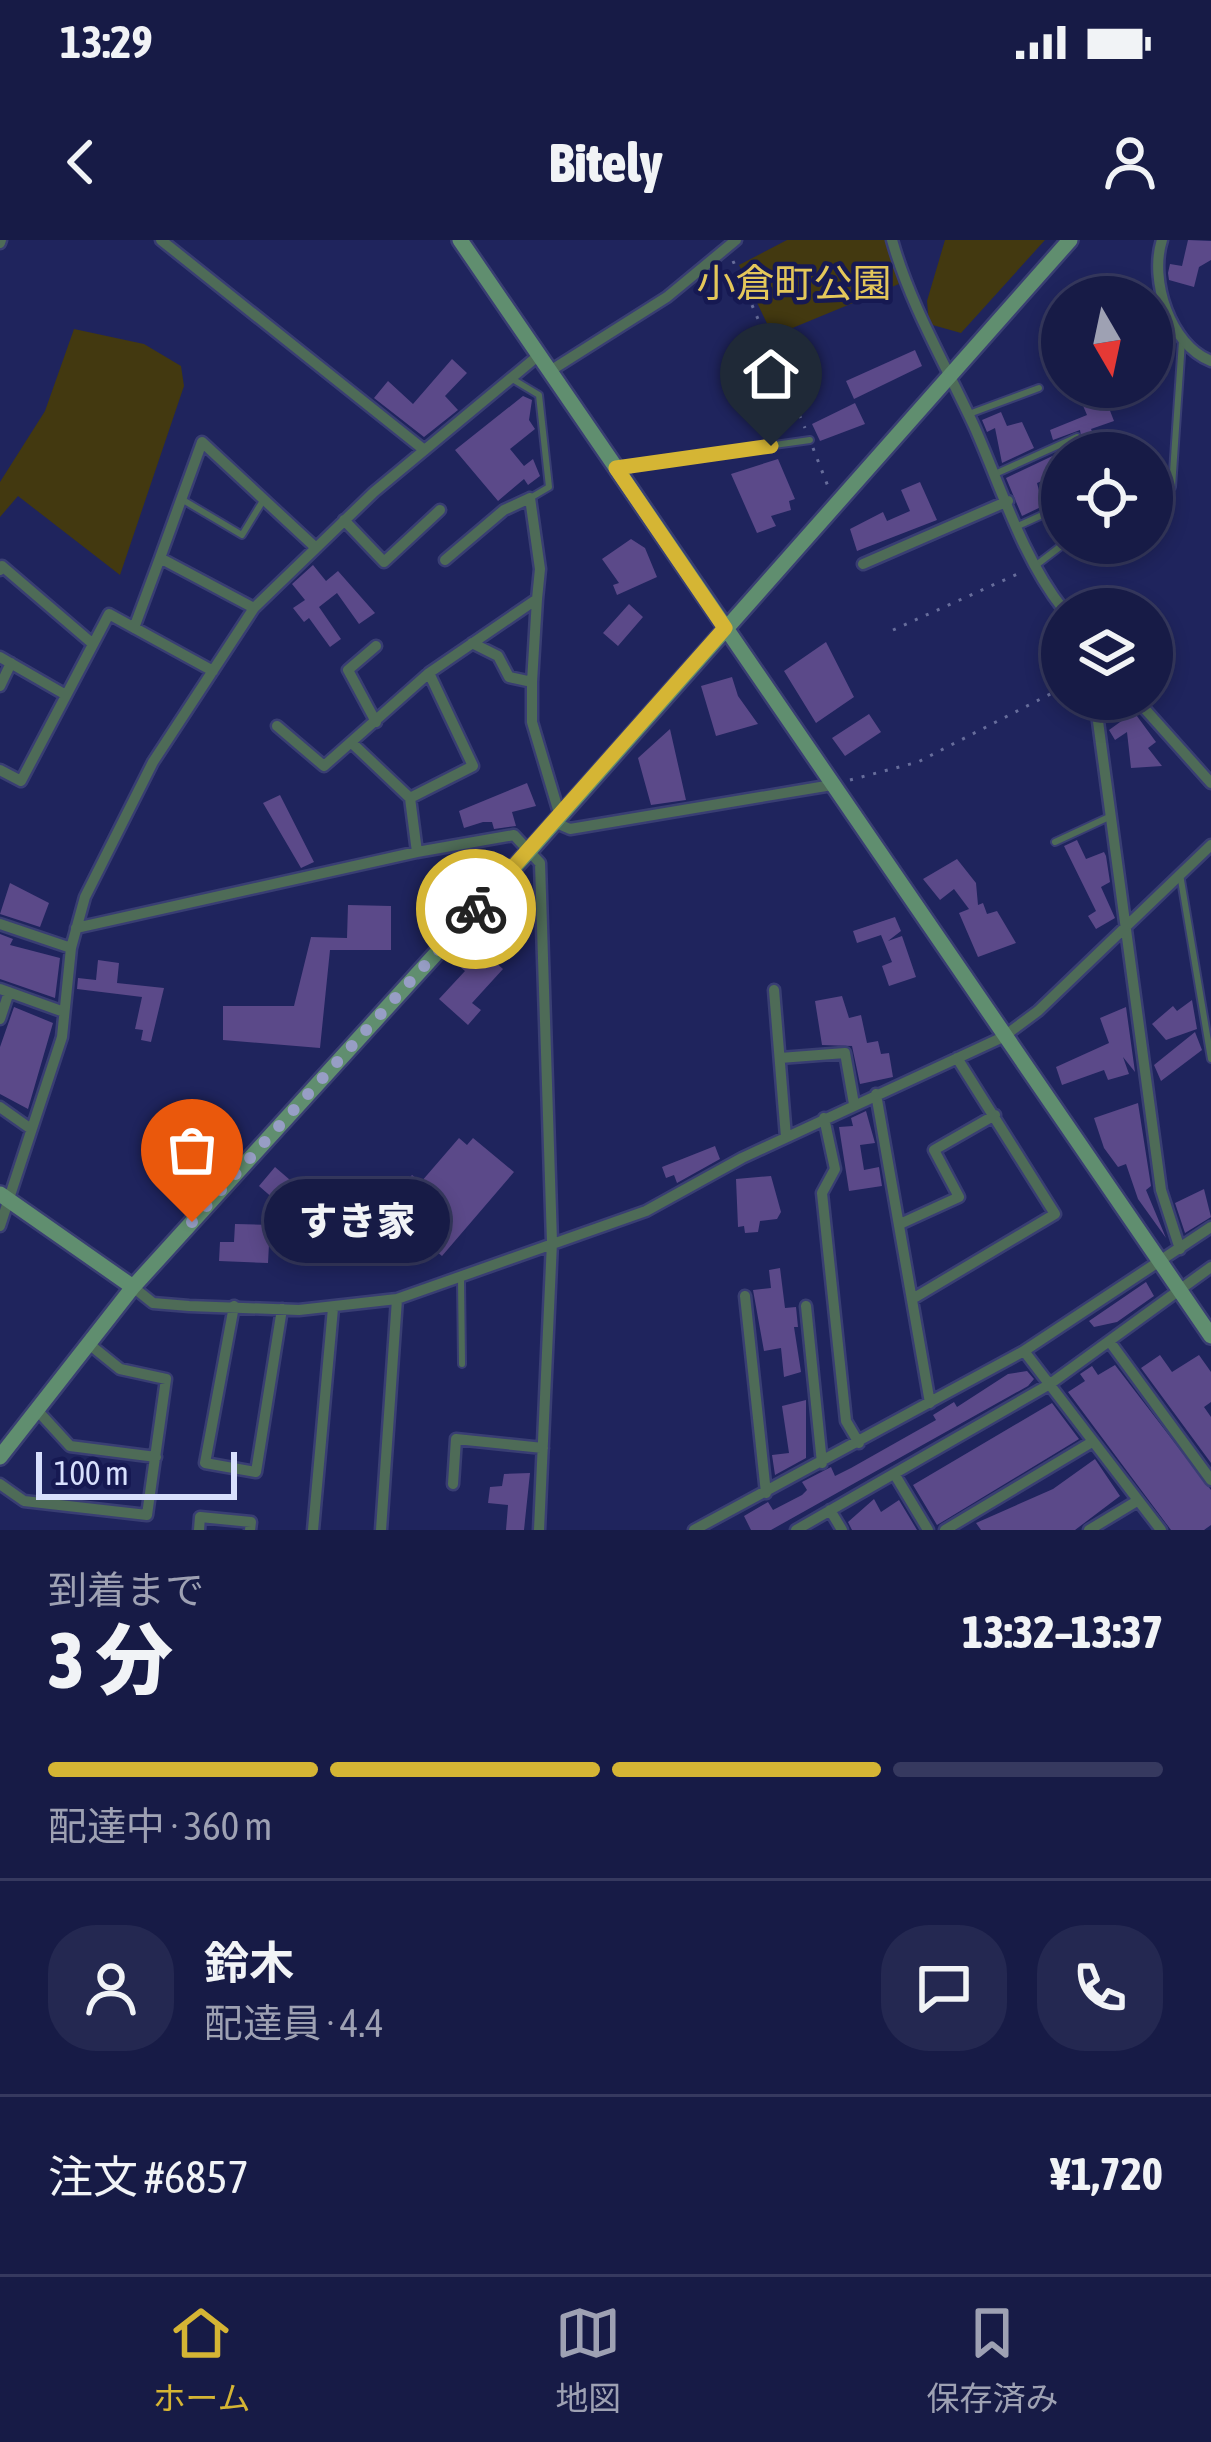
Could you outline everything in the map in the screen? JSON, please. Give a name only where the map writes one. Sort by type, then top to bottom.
[{"type":"street","points":[[161,240],[423,449]]},
{"type":"street","points":[[460,240],[1211,1336]]},
{"type":"street","points":[[892,240],[918,318],[950,373],[1035,566],[1050,588]]},
{"type":"street","points":[[0,1457],[133,1287],[532,848],[1070,240]]},
{"type":"street","points":[[1162,240],[1157,278],[1182,338],[1194,355],[1211,362]]},
{"type":"street","points":[[550,370],[614,333],[732,244]]},
{"type":"street","points":[[0,1226],[4,1197],[62,1037],[76,928],[143,780],[254,608],[423,449],[539,355]]},
{"type":"street","points":[[134,628],[202,442],[315,547]]},
{"type":"street","points":[[445,560],[504,511],[530,498],[540,569],[532,722],[557,819],[570,829],[832,785]]},
{"type":"street","points":[[863,564],[1008,501]]},
{"type":"street","points":[[344,520],[385,562],[440,510]]},
{"type":"street","points":[[160,558],[254,608]]},
{"type":"street","points":[[0,570],[2,566],[93,644]]},
{"type":"street","points":[[277,726],[324,766],[429,673],[537,599]]},
{"type":"street","points":[[0,770],[21,781],[109,614],[213,670]]},
{"type":"street","points":[[472,643],[499,656],[509,677],[532,682]]},
{"type":"street","points":[[376,646],[348,670],[376,722]]},
{"type":"street","points":[[0,686],[6,660],[66,695]]},
{"type":"street","points":[[410,799],[473,766],[429,673]]},
{"type":"street","points":[[1098,720],[1161,1190],[1180,1249]]},
{"type":"street","points":[[1155,720],[1211,783]]},
{"type":"street","points":[[353,744],[410,799],[417,852]]},
{"type":"street","points":[[76,928],[417,852],[514,835],[532,848],[540,863],[552,1243],[539,1530]]},
{"type":"street","points":[[4,1197],[153,1304],[333,1308],[397,1299],[646,1211],[824,1118],[1003,1037],[1038,1011],[1211,845]]},
{"type":"street","points":[[0,923],[70,948]]},
{"type":"street","points":[[0,1019],[4,990],[64,1012]]},
{"type":"street","points":[[774,990],[786,1137]]},
{"type":"street","points":[[779,1058],[845,1053],[854,1104]]},
{"type":"street","points":[[914,1298],[1055,1214],[957,1058]]},
{"type":"street","points":[[876,1094],[930,1403]]},
{"type":"street","points":[[0,1107],[32,1129]]},
{"type":"street","points":[[900,1224],[959,1197],[934,1150],[995,1114]]},
{"type":"street","points":[[824,1118],[831,1128],[835,1169],[822,1193],[845,1421],[859,1443]]},
{"type":"street","points":[[694,1530],[1024,1351],[1211,1227]]},
{"type":"street","points":[[796,1530],[1050,1384],[1211,1267]]},
{"type":"street","points":[[745,1296],[766,1493]]},
{"type":"street","points":[[381,1530],[397,1299]]},
{"type":"street","points":[[234,1306],[205,1463],[256,1472],[282,1309]]},
{"type":"street","points":[[806,1306],[822,1463]]},
{"type":"street","points":[[313,1530],[333,1308]]},
{"type":"street","points":[[1110,1342],[1211,1480]]},
{"type":"street","points":[[0,1484],[23,1501],[147,1515],[166,1379],[120,1369],[88,1344]]},
{"type":"street","points":[[1024,1351],[1161,1530]]},
{"type":"street","points":[[37,1410],[70,1446],[156,1457]]},
{"type":"street","points":[[453,1484],[456,1439],[542,1448]]},
{"type":"street","points":[[945,1530],[1093,1442]]},
{"type":"street","points":[[895,1475],[928,1530]]},
{"type":"street","points":[[1089,1530],[1137,1501]]},
{"type":"street","points":[[830,1510],[842,1530]]},
{"type":"street","points":[[199,1530],[200,1517],[251,1522],[250,1530]]},
{"type":"lane","points":[[1173,473],[1182,338]]},
{"type":"lane","points":[[511,378],[539,395],[549,487],[530,498]]},
{"type":"lane","points":[[969,415],[1039,388]]},
{"type":"lane","points":[[616,468],[810,440]]},
{"type":"lane","points":[[995,474],[1041,453]]},
{"type":"lane","points":[[181,499],[242,536],[264,500]]},
{"type":"lane","points":[[1018,526],[1041,516]]},
{"type":"lane","points":[[1035,566],[1041,561]]},
{"type":"lane","points":[[1055,842],[1112,815]]},
{"type":"lane","points":[[1179,872],[1211,1059]]},
{"type":"lane","points":[[461,1276],[461,1364]]},
{"type":"path","points":[[732,244],[835,503]]},
{"type":"path","points":[[893,630],[1035,566]]},
{"type":"path","points":[[832,785],[918,762],[1041,699]]},
{"type":"green space","name":"小倉町公園","points":[[787,240],[887,240],[899,284],[773,336],[739,265]]},
{"type":"green space","points":[[945,240],[1045,240],[961,333],[929,324],[927,301]]},
{"type":"green space","points":[[74,329],[144,344],[181,366],[184,386],[120,575],[18,496],[0,517],[0,482],[45,411]]},
{"type":"building","points":[[1188,240],[1211,241],[1211,260],[1199,267],[1194,287],[1168,276],[1170,264],[1182,266]]},
{"type":"building","points":[[915,350],[922,366],[854,399],[846,381]]},
{"type":"building","points":[[452,359],[467,373],[445,396],[458,410],[424,437],[374,398],[388,381],[413,404]]},
{"type":"building","points":[[523,396],[532,400],[529,420],[535,429],[510,449],[524,466],[533,459],[540,476],[528,485],[524,479],[498,501],[455,450]]},
{"type":"building","points":[[855,403],[865,424],[820,441],[812,424]]},
{"type":"building","points":[[1084,408],[1109,408],[1114,421],[1092,432],[1051,432],[1050,430],[1087,415]]},
{"type":"building","points":[[1001,412],[1007,426],[1022,422],[1034,448],[1002,463],[995,428],[987,432],[982,420]]},
{"type":"building","points":[[778,459],[795,499],[789,501],[791,510],[771,516],[776,526],[757,533],[731,474]]},
{"type":"building","points":[[1041,461],[1041,481],[1037,483],[1041,507],[1022,516],[1006,478]]},
{"type":"building","points":[[920,482],[937,520],[857,551],[850,529],[883,512],[887,521],[910,511],[901,490]]},
{"type":"building","points":[[631,539],[645,548],[657,577],[617,595],[613,585],[619,583],[602,559]]},
{"type":"building","points":[[313,565],[326,581],[338,571],[375,613],[359,624],[337,593],[319,607],[341,639],[330,647],[309,618],[304,622],[293,608],[305,600],[292,584]]},
{"type":"building","points":[[629,604],[643,617],[618,646],[603,633]]},
{"type":"building","points":[[826,642],[854,697],[816,723],[784,671]]},
{"type":"building","points":[[732,677],[738,696],[758,724],[716,736],[701,686]]},
{"type":"building","points":[[869,714],[881,732],[845,756],[832,738]]},
{"type":"building","points":[[1123,720],[1140,720],[1156,742],[1148,748],[1162,766],[1131,768],[1127,732],[1115,740],[1109,730]]},
{"type":"building","points":[[670,729],[686,800],[651,805],[638,758]]},
{"type":"building","points":[[527,783],[536,806],[512,812],[516,826],[494,829],[492,822],[483,822],[464,828],[459,811]]},
{"type":"building","points":[[280,795],[314,862],[301,868],[263,803]]},
{"type":"building","points":[[1077,840],[1086,859],[1104,852],[1106,856],[1110,882],[1101,887],[1115,918],[1096,929],[1088,916],[1096,911],[1064,846]]},
{"type":"building","points":[[957,859],[976,883],[978,905],[983,903],[987,914],[997,911],[1016,943],[978,957],[959,913],[969,909],[954,889],[940,900],[923,879]]},
{"type":"building","points":[[10,883],[49,903],[40,927],[0,914]]},
{"type":"building","points":[[348,905],[391,906],[391,950],[330,950],[320,1048],[223,1040],[223,1006],[294,1006],[311,937],[347,938]]},
{"type":"building","points":[[895,917],[901,931],[888,941],[902,936],[916,977],[889,986],[882,966],[892,962],[881,935],[857,943],[853,931]]},
{"type":"building","points":[[0,934],[13,939],[10,945],[60,958],[55,998],[0,979]]},
{"type":"building","points":[[477,946],[503,969],[472,1003],[481,1010],[468,1025],[439,999],[465,971],[459,966]]},
{"type":"building","points":[[98,960],[119,963],[117,983],[164,988],[151,1042],[141,1040],[143,1030],[135,1029],[142,997],[77,989],[78,978],[96,980]]},
{"type":"building","points":[[842,996],[849,1018],[861,1015],[867,1043],[878,1041],[881,1054],[889,1053],[893,1077],[860,1084],[852,1046],[822,1045],[815,1001]]},
{"type":"building","points":[[1192,1000],[1197,1029],[1166,1040],[1152,1024],[1173,1006],[1177,1011]]},
{"type":"building","points":[[14,1007],[53,1023],[28,1109],[0,1094],[0,1047]]},
{"type":"building","points":[[1126,1007],[1135,1072],[1123,1057],[1129,1074],[1108,1080],[1104,1070],[1062,1085],[1056,1067],[1109,1043],[1100,1018]]},
{"type":"building","points":[[1195,1032],[1202,1050],[1161,1081],[1154,1065]]},
{"type":"building","points":[[1138,1103],[1151,1186],[1146,1190],[1166,1238],[1138,1199],[1126,1164],[1118,1167],[1104,1148],[1094,1118]]},
{"type":"building","points":[[866,1111],[875,1143],[860,1145],[864,1170],[879,1167],[882,1186],[849,1191],[839,1127],[853,1126],[851,1118]]},
{"type":"building","points":[[459,1138],[467,1145],[473,1138],[514,1172],[442,1256],[385,1208],[412,1175],[421,1182]]},
{"type":"building","points":[[715,1146],[720,1159],[677,1183],[674,1175],[666,1178],[662,1167]]},
{"type":"building","points":[[275,1167],[305,1193],[302,1225],[278,1212],[283,1207],[259,1186]]},
{"type":"building","points":[[771,1176],[781,1212],[777,1219],[760,1221],[758,1232],[745,1233],[744,1226],[738,1227],[736,1179]]},
{"type":"building","points":[[1204,1189],[1211,1217],[1185,1233],[1175,1203]]},
{"type":"building","points":[[235,1224],[270,1225],[268,1263],[219,1261],[220,1242],[234,1242]]},
{"type":"building","points":[[780,1268],[785,1308],[796,1307],[801,1372],[784,1377],[781,1348],[764,1351],[753,1290],[771,1288],[769,1270]]},
{"type":"building","points":[[1146,1282],[1154,1296],[1117,1322],[1094,1327],[1089,1321]]},
{"type":"building","points":[[1160,1355],[1172,1372],[1199,1355],[1211,1372],[1211,1402],[1204,1407],[1211,1417],[1211,1463],[1141,1368]]},
{"type":"building","points":[[1115,1365],[1211,1490],[1211,1525],[1204,1530],[1171,1530],[1068,1392],[1085,1381],[1080,1374],[1092,1366],[1098,1375]]},
{"type":"building","points":[[1027,1371],[1034,1379],[1028,1386],[771,1530],[751,1530],[744,1516],[768,1502],[773,1510],[802,1495],[807,1490],[802,1482],[831,1467],[835,1476],[936,1420],[933,1415],[954,1402],[957,1407],[1008,1374]]},
{"type":"building","points":[[806,1400],[806,1458],[775,1475],[772,1455],[789,1453],[782,1406]]},
{"type":"building","points":[[1052,1403],[1079,1439],[937,1525],[913,1485]]},
{"type":"building","points":[[1095,1459],[1120,1496],[1075,1530],[981,1530],[976,1523],[1053,1489]]},
{"type":"building","points":[[530,1473],[524,1530],[506,1530],[508,1505],[488,1503],[490,1487],[502,1486],[504,1474]]},
{"type":"building","points":[[874,1499],[881,1512],[899,1500],[917,1530],[852,1530],[848,1522]]},
{"type":"way so far","points":[[192,1222],[476,909]]},
{"type":"place","name":"すき家","points":[[192,1222]]},
{"type":"route","points":[[476,909],[725,628],[616,468],[771,446]]}]
